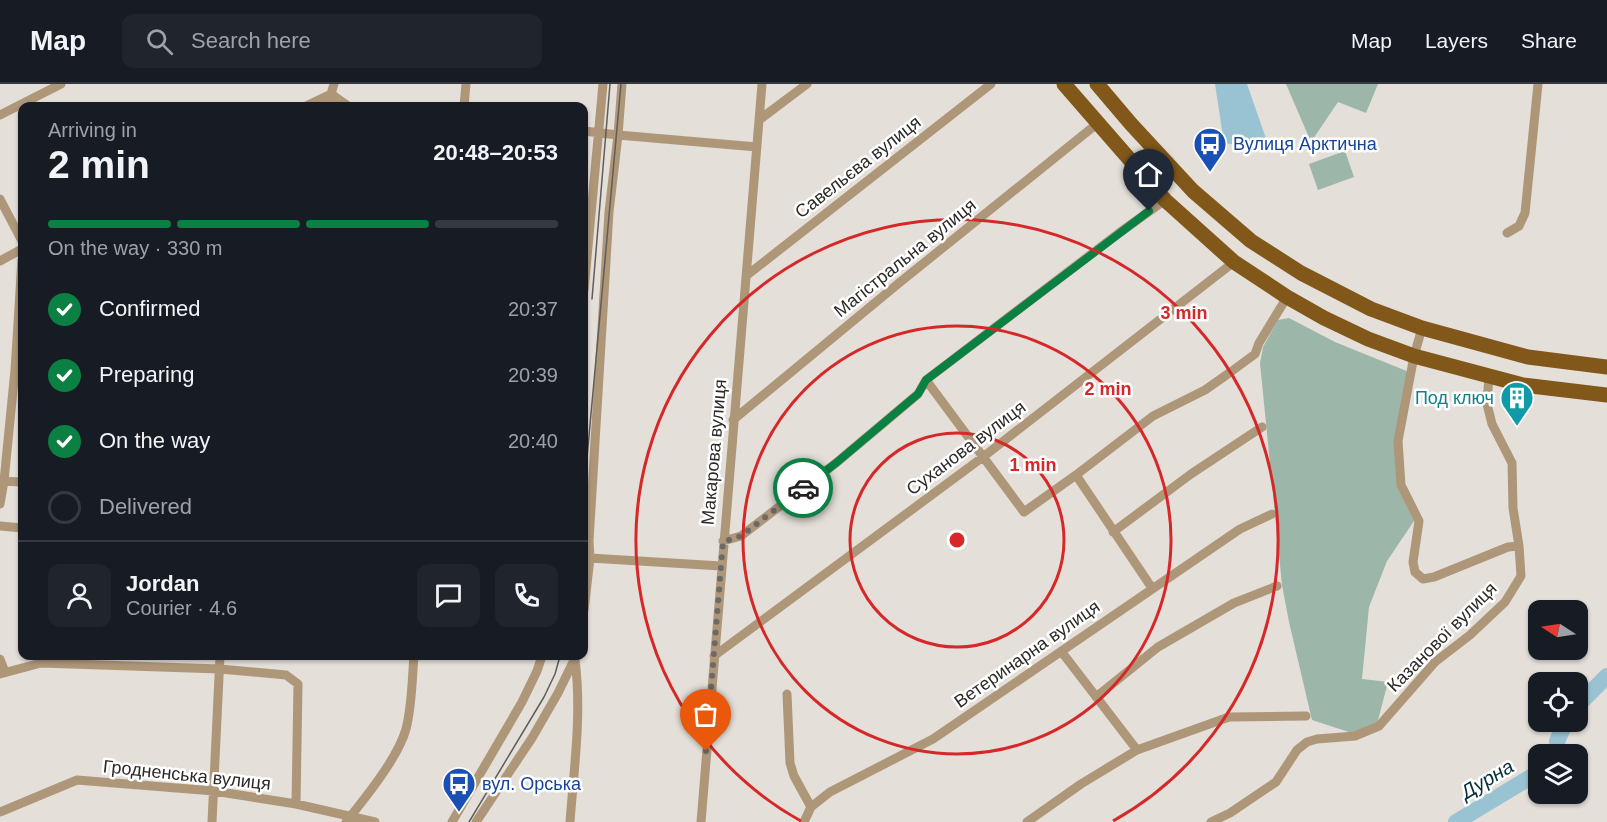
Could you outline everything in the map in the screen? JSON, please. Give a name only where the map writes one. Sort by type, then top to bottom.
[{"type":"main road","points":[[1064,84],[1165,200],[1234,262],[1287,297],[1368,339],[1414,356],[1523,385],[1607,395]]},
{"type":"main road","points":[[1096,84],[1144,140],[1193,191],[1251,241],[1301,273],[1371,309],[1422,328],[1528,357],[1607,367]]},
{"type":"main road","points":[[1103,129],[1122,142],[1131,134],[1131,124]]},
{"type":"main road","points":[[1128,158],[1126,146],[1135,139],[1144,140]]},
{"type":"street","points":[[26,102],[61,84]]},
{"type":"street","points":[[329,102],[334,84]]},
{"type":"street","points":[[464,102],[466,84]]},
{"type":"street","points":[[588,248],[603,84]]},
{"type":"street","points":[[588,511],[609,212],[622,84]]},
{"type":"street","name":"Макарова вулиця","points":[[700,822],[762,84]]},
{"type":"street","points":[[759,120],[807,84]]},
{"type":"street","name":"Савельєва вулиця","points":[[746,276],[991,84]]},
{"type":"street","points":[[1507,232],[1519,226],[1525,213],[1538,84]]},
{"type":"street","points":[[314,102],[330,94]]},
{"type":"street","points":[[330,94],[342,102]]},
{"type":"street","points":[[0,115],[18,106]]},
{"type":"street","name":"Магістральна вулиця","points":[[733,420],[899,283],[1103,129]]},
{"type":"street","points":[[588,131],[757,147]]},
{"type":"street","points":[[0,199],[18,233]]},
{"type":"street","points":[[723,542],[741,536],[836,463],[918,394],[926,380],[1165,200]]},
{"type":"street","points":[[0,261],[18,251]]},
{"type":"street","name":"Суханова вулиця","points":[[714,656],[983,457],[1234,262]]},
{"type":"street","points":[[926,380],[1024,512],[1076,476],[1153,416],[1204,390],[1255,354],[1259,343],[1287,297]]},
{"type":"street","points":[[0,504],[18,323]]},
{"type":"street","points":[[1414,356],[1422,328]]},
{"type":"street","name":"Казанової вулиця","points":[[1414,356],[1398,441],[1401,485],[1419,521],[1413,561],[1415,572],[1423,579],[1434,577],[1508,547],[1519,546]]},
{"type":"street","name":"Казанової вулиця","points":[[1210,822],[1230,813],[1276,782],[1297,750],[1307,742],[1356,736],[1379,726],[1435,662],[1470,635],[1505,602],[1521,576],[1519,546],[1513,508],[1512,463],[1492,424],[1487,404],[1489,376]]},
{"type":"street","points":[[1113,532],[1191,474],[1262,427]]},
{"type":"street","points":[[1076,476],[1152,588]]},
{"type":"street","points":[[2,481],[18,482]]},
{"type":"street","name":"Ветеринарна вулиця","points":[[804,822],[811,807],[830,792],[933,739],[1240,529],[1272,514]]},
{"type":"street","points":[[0,526],[18,528]]},
{"type":"street","points":[[588,549],[590,558],[588,575]]},
{"type":"street","points":[[590,558],[721,566]]},
{"type":"street","points":[[1096,697],[1158,647],[1234,603],[1277,586]]},
{"type":"street","points":[[1061,651],[1137,750]]},
{"type":"street","points":[[0,659],[2,673],[41,663],[220,669],[286,675],[298,684],[296,804]]},
{"type":"street","points":[[212,822],[220,660]]},
{"type":"street","points":[[348,819],[380,778],[403,737],[409,711],[414,660]]},
{"type":"street","points":[[452,822],[522,702],[541,660]]},
{"type":"street","points":[[476,822],[532,738],[574,660]]},
{"type":"street","points":[[570,822],[578,701],[575,660]]},
{"type":"street","points":[[787,694],[790,763],[794,776],[811,807]]},
{"type":"street","points":[[1027,822],[1081,784],[1137,750],[1229,717],[1306,716]]},
{"type":"street","name":"Гродненська вулиця","points":[[0,812],[77,780],[214,791],[296,804],[348,819],[375,822]]},
{"type":"green space","points":[[1286,84],[1378,84],[1366,113],[1338,102],[1311,142]]},
{"type":"green space","points":[[1345,151],[1354,177],[1318,190],[1309,164]]},
{"type":"green space","points":[[1289,318],[1335,342],[1409,372],[1397,486],[1414,521],[1387,561],[1369,607],[1362,679],[1388,682],[1377,724],[1355,734],[1312,720],[1282,585],[1260,363],[1263,347],[1278,320]]},
{"type":"water","points":[[1215,84],[1247,84],[1270,150],[1224,143]]},
{"type":"waterway","name":"Дурна","points":[[1588,695],[1607,676]]},
{"type":"waterway","name":"Дурна","points":[[1557,744],[1561,732]]},
{"type":"waterway","name":"Дурна","points":[[1456,822],[1528,779]]},
{"type":"tram line","points":[[592,299],[610,84]]},
{"type":"tram line","points":[[588,447],[621,84]]},
{"type":"tram line","points":[[469,822],[544,697],[559,660]]},
{"type":"way so far","points":[[706,751],[723,542],[741,536],[803,488]]},
{"type":"place","name":"Вулиця Арктична","points":[[1210,173]]},
{"type":"place","name":"Под ключ","points":[[1517,427]]},
{"type":"place","name":"вул. Орська","points":[[459,813]]},
{"type":"route","points":[[803,488],[918,394],[926,380],[1149,211]]}]
